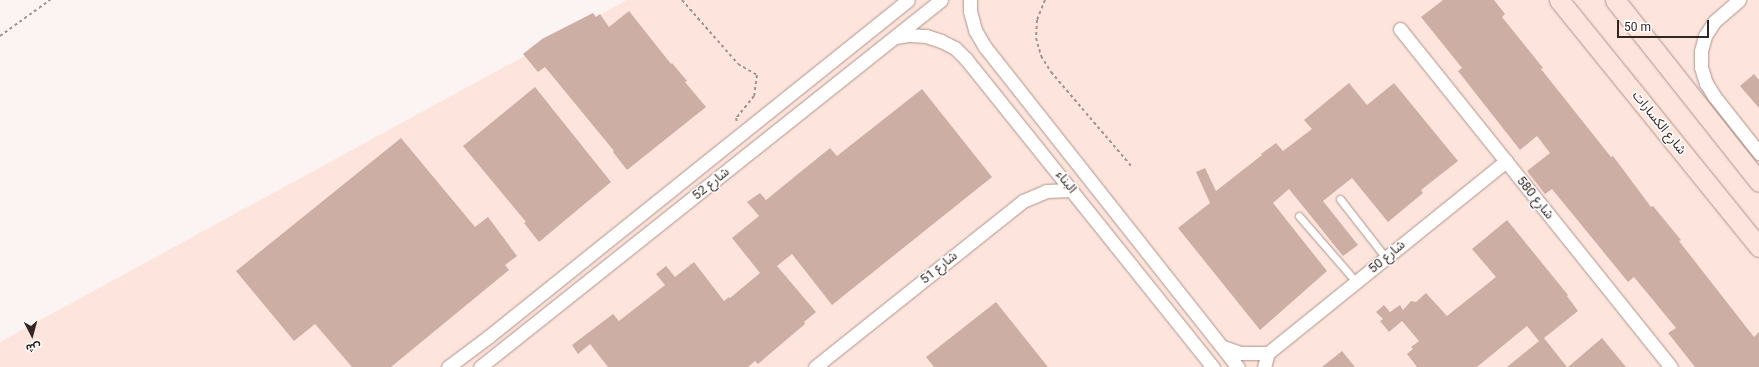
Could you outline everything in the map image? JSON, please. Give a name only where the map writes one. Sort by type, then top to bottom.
[{"type":"street","name":"شارع 52","points":[[448,367],[488,337],[908,0]]},
{"type":"street","name":"شارع 52","points":[[480,367],[941,0]]},
{"type":"street","name":"البناء","points":[[970,0],[970,12],[975,30],[985,47],[1238,367]]},
{"type":"street","name":"شارع الكسارات","points":[[1559,0],[1759,247]]},
{"type":"street","points":[[1615,0],[1759,182]]},
{"type":"street","points":[[1739,0],[1714,22],[1705,36],[1701,51],[1701,67],[1706,83],[1714,96],[1759,153]]},
{"type":"street","name":"شارع 580","points":[[1400,29],[1671,367]]},
{"type":"street","name":"البناء","points":[[895,37],[910,35],[926,36],[955,48],[966,59],[1072,190],[1208,364]]},
{"type":"street","name":"شارع 50","points":[[1268,353],[1357,283],[1506,161]]},
{"type":"street","name":"شارع 51","points":[[815,367],[1023,201],[1046,191],[1072,190]]},
{"type":"street","points":[[1222,346],[1240,353],[1268,353],[1264,367]]},
{"type":"lane","points":[[1340,199],[1386,258]]},
{"type":"lane","points":[[1299,216],[1357,283]]},
{"type":"path","points":[[0,36],[50,0]]},
{"type":"path","points":[[682,0],[738,64],[758,75],[754,96],[736,118],[740,135]]},
{"type":"path","points":[[1045,0],[1037,20],[1036,38],[1041,56],[1051,72],[1132,167]]},
{"type":"shaded area","points":[[627,0],[1759,0],[1759,367],[0,367],[0,342]]},
{"type":"building","points":[[1443,0],[1494,0],[1505,14],[1502,17],[1543,68],[1541,69],[1611,157],[1613,156],[1651,207],[1653,206],[1681,240],[1679,241],[1754,337],[1759,332],[1759,367],[1695,367],[1668,333],[1676,328],[1634,277],[1628,282],[1552,189],[1545,194],[1527,171],[1550,153],[1537,136],[1520,150],[1458,71],[1462,68],[1421,17]]},
{"type":"building","points":[[629,11],[671,64],[672,63],[687,81],[685,82],[706,107],[627,170],[613,152],[614,151],[545,67],[538,72],[523,54],[542,39],[593,13],[596,17],[600,14],[609,27]]},
{"type":"building","points":[[1754,74],[1759,80],[1759,108],[1740,86]]},
{"type":"building","points":[[1349,83],[1367,105],[1394,83],[1458,161],[1421,190],[1423,193],[1388,222],[1352,178],[1323,201],[1358,245],[1343,256],[1289,189],[1273,203],[1327,271],[1260,330],[1178,228],[1210,203],[1196,172],[1205,168],[1216,191],[1276,143],[1283,151],[1312,129],[1304,120]]},
{"type":"building","points":[[535,87],[611,182],[539,242],[524,223],[526,222],[463,146]]},
{"type":"building","points":[[922,89],[992,177],[832,305],[792,254],[777,266],[816,312],[804,322],[805,324],[758,364],[755,361],[748,367],[608,367],[590,344],[578,354],[572,345],[613,314],[619,321],[665,285],[656,274],[666,266],[675,277],[694,262],[724,301],[729,297],[730,298],[760,273],[732,238],[759,216],[747,202],[760,193],[766,200],[830,148],[837,156]]},
{"type":"building","points":[[401,138],[475,227],[488,217],[517,256],[505,265],[509,270],[391,367],[352,367],[315,324],[294,341],[236,271]]},
{"type":"building","points":[[1507,220],[1568,295],[1567,296],[1578,311],[1544,338],[1567,367],[1507,367],[1539,341],[1527,326],[1477,367],[1417,367],[1407,354],[1413,349],[1411,347],[1419,341],[1402,321],[1389,332],[1380,321],[1383,319],[1376,312],[1384,305],[1390,312],[1400,305],[1403,310],[1411,301],[1416,302],[1426,293],[1447,316],[1496,277],[1472,249]]},
{"type":"building","points":[[996,302],[1048,367],[934,367],[926,357]]},
{"type":"building","points":[[1602,338],[1626,367],[1568,367]]},
{"type":"building","points":[[1342,351],[1355,367],[1322,367]]}]
